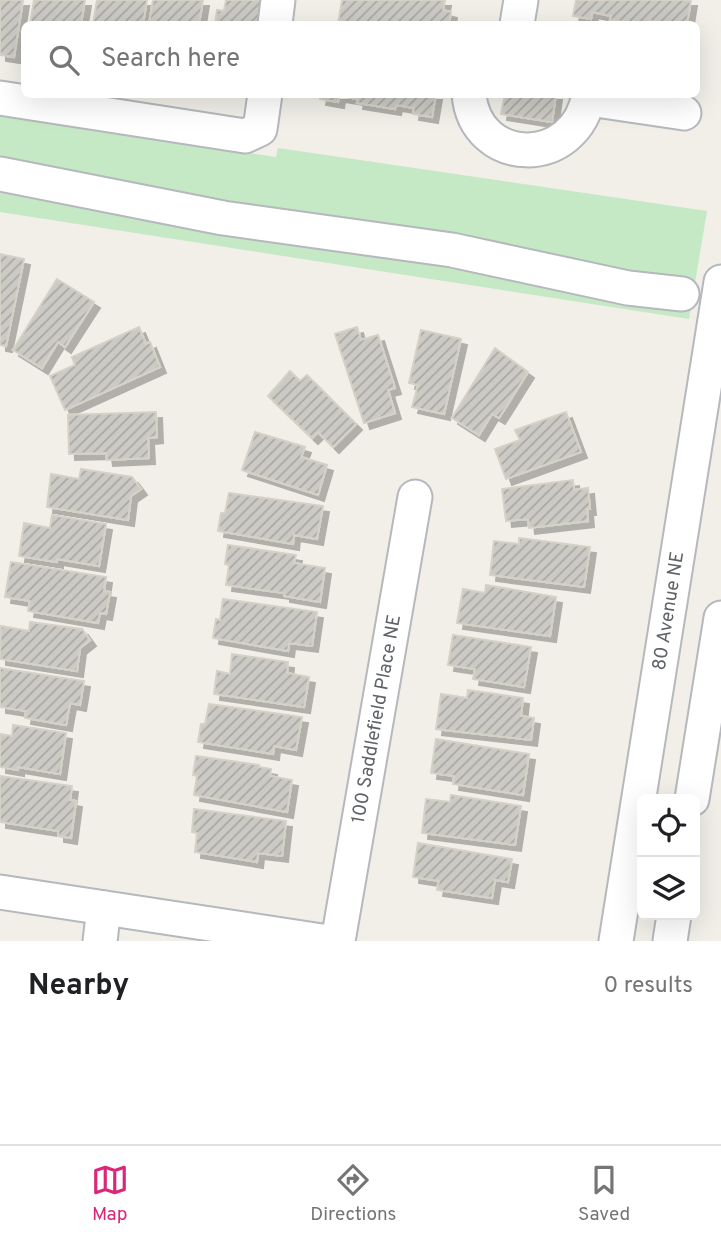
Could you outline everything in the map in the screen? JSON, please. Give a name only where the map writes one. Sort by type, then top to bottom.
[{"type":"street","points":[[275,21],[278,0]]},
{"type":"street","points":[[518,21],[521,0]]},
{"type":"street","points":[[0,98],[245,136],[261,129],[265,98]]},
{"type":"street","points":[[469,98],[477,121],[490,136],[507,146],[525,150],[544,148],[562,141],[576,128],[585,113],[589,98]]},
{"type":"street","points":[[595,98],[684,113]]},
{"type":"street","points":[[0,174],[223,218],[452,250],[628,288],[682,294]]},
{"type":"street","name":"80 Avenue NE","points":[[616,941],[721,282]]},
{"type":"street","name":"100 Saddlefield Place NE","points":[[338,941],[415,497]]},
{"type":"street","points":[[693,794],[721,618]]},
{"type":"street","points":[[0,892],[321,941]]},
{"type":"street","points":[[100,941],[104,908]]},
{"type":"street","points":[[670,941],[673,920]]},
{"type":"green space","points":[[0,115],[276,157],[278,148],[707,211],[689,319],[0,212]]},
{"type":"building","points":[[0,0],[23,0],[14,57],[0,55]]},
{"type":"building","points":[[34,0],[85,0],[82,21],[30,21]]},
{"type":"building","points":[[97,0],[147,0],[144,21],[94,21]]},
{"type":"building","points":[[153,0],[203,0],[200,21],[150,21]]},
{"type":"building","points":[[226,0],[261,0],[258,21],[215,21],[217,10],[224,11]]},
{"type":"building","points":[[342,0],[445,0],[443,10],[451,12],[450,21],[338,21]]},
{"type":"building","points":[[576,0],[691,0],[688,21],[617,21],[610,20],[611,16],[592,12],[591,19],[573,16]]},
{"type":"building","points":[[320,98],[339,98],[338,102]]},
{"type":"building","points":[[352,98],[435,98],[432,117],[413,114],[414,108],[396,105],[395,109],[357,103],[358,99]]},
{"type":"building","points":[[504,98],[555,98],[552,122],[501,114]]},
{"type":"building","points":[[0,254],[24,259],[6,346],[0,345]]},
{"type":"building","points":[[57,279],[94,302],[65,347],[58,342],[42,368],[13,350]]},
{"type":"building","points":[[139,327],[146,344],[150,342],[160,367],[65,410],[50,376],[75,365],[72,357]]},
{"type":"building","points":[[357,327],[361,340],[378,335],[395,388],[388,390],[395,413],[364,423],[335,334]]},
{"type":"building","points":[[421,330],[461,339],[444,414],[412,407],[418,385],[409,383]]},
{"type":"building","points":[[495,348],[528,372],[499,418],[492,414],[479,435],[452,418]]},
{"type":"building","points":[[290,371],[300,381],[307,375],[356,424],[333,447],[318,432],[312,438],[268,396]]},
{"type":"building","points":[[156,412],[157,437],[148,438],[149,458],[107,460],[106,453],[69,454],[68,415]]},
{"type":"building","points":[[566,412],[581,452],[506,479],[495,449],[520,440],[515,430]]},
{"type":"building","points":[[255,432],[305,447],[301,457],[327,465],[318,495],[242,470]]},
{"type":"building","points":[[81,469],[132,477],[141,489],[131,496],[128,520],[47,507],[51,474],[79,479]]},
{"type":"building","points":[[573,480],[574,490],[588,488],[588,521],[529,528],[528,519],[506,521],[502,489]]},
{"type":"building","points":[[229,493],[323,506],[317,539],[294,535],[293,544],[218,531],[221,513],[225,513]]},
{"type":"building","points":[[52,515],[106,524],[99,566],[19,556],[24,523],[50,528]]},
{"type":"building","points":[[519,538],[590,547],[584,587],[490,575],[494,541],[519,544]]},
{"type":"building","points":[[228,545],[296,555],[294,563],[325,568],[320,602],[284,596],[284,593],[226,585]]},
{"type":"building","points":[[11,562],[106,577],[104,591],[110,592],[106,614],[100,613],[98,623],[28,611],[30,601],[5,597]]},
{"type":"building","points":[[486,585],[556,597],[550,636],[457,623],[463,589],[485,593]]},
{"type":"building","points":[[223,599],[317,612],[312,646],[289,643],[288,651],[213,638],[216,619],[220,620]]},
{"type":"building","points":[[30,622],[82,629],[90,640],[80,648],[77,671],[0,659],[1,626],[29,631]]},
{"type":"building","points":[[453,635],[531,647],[524,687],[473,679],[475,669],[448,665]]},
{"type":"building","points":[[232,654],[288,662],[287,673],[309,677],[304,707],[214,694],[217,671],[230,674]]},
{"type":"building","points":[[0,668],[84,681],[80,705],[70,703],[66,725],[25,718],[26,711],[0,707]]},
{"type":"building","points":[[468,690],[523,698],[521,716],[534,718],[531,740],[436,729],[441,694],[467,698]]},
{"type":"building","points":[[209,704],[302,717],[296,750],[274,746],[273,754],[198,742],[201,724],[205,724]]},
{"type":"building","points":[[13,725],[66,733],[60,774],[0,767],[0,734],[12,736]]},
{"type":"building","points":[[436,739],[529,754],[523,795],[453,784],[454,776],[431,773]]},
{"type":"building","points":[[196,756],[259,765],[271,769],[270,776],[292,780],[287,812],[194,795]]},
{"type":"building","points":[[0,776],[72,786],[70,800],[76,801],[71,838],[58,836],[58,831],[0,822]]},
{"type":"building","points":[[451,795],[521,806],[515,845],[422,833],[426,799],[450,802]]},
{"type":"building","points":[[194,809],[286,821],[282,856],[258,853],[257,862],[195,852],[197,833],[192,832]]},
{"type":"building","points":[[418,843],[512,859],[508,882],[495,880],[492,898],[437,890],[439,881],[413,877]]}]
